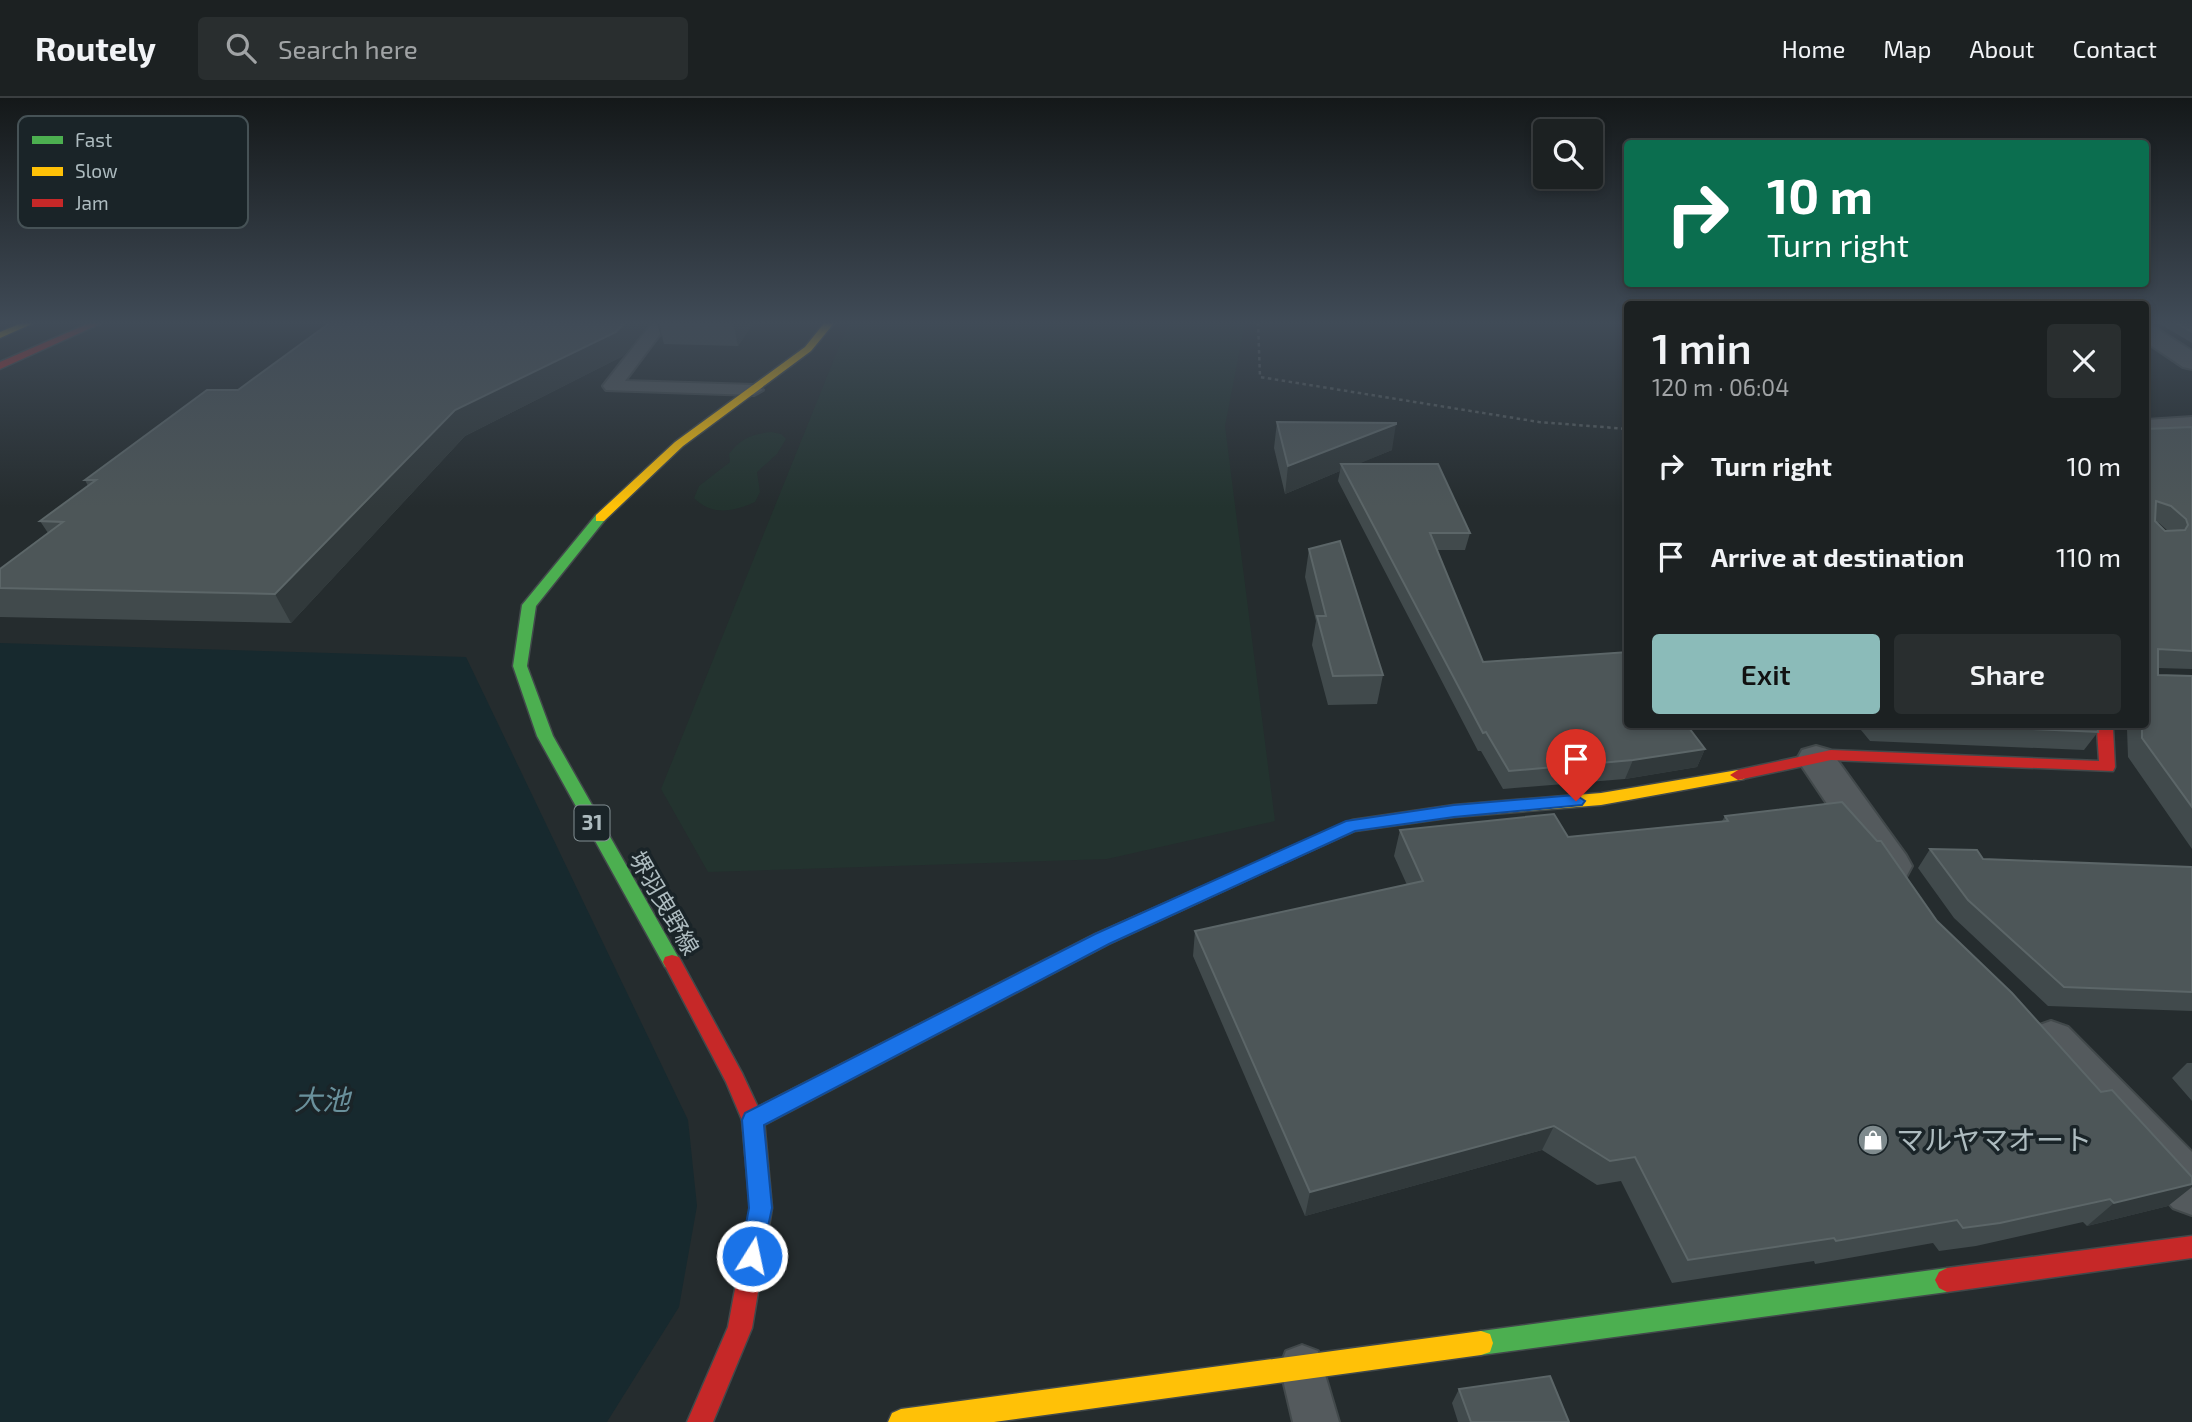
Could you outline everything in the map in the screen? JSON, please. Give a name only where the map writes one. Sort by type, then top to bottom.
[{"type":"street","name":"堺羽曳野線","points":[[701,1422],[740,1328],[761,1208],[753,1120],[701,1015],[545,736],[520,666],[529,605],[600,517],[680,444],[762,384]]},
{"type":"street","points":[[2149,428],[2192,425]]},
{"type":"street","points":[[753,1120],[1102,939],[1352,826],[1454,811],[1601,799],[1710,781],[1831,755],[2107,767],[2104,728]]},
{"type":"street","points":[[1816,759],[1914,899]]},
{"type":"street","points":[[2025,1018],[2094,1084],[2192,1190]]},
{"type":"street","points":[[901,1422],[2192,1247]]},
{"type":"lane","points":[[614,384],[612,386],[754,390]]},
{"type":"lane","points":[[1302,1367],[1316,1422]]},
{"type":"path","points":[[1302,384],[1539,422],[1624,429]]},
{"type":"shaded area","points":[[824,384],[1233,384],[1225,426],[1275,821],[1107,859],[708,872],[661,789]]},
{"type":"shaded area","points":[[771,432],[781,434],[786,439],[777,454],[757,472],[760,492],[755,502],[723,511],[708,508],[694,498],[699,486],[730,462],[729,454],[738,444],[753,436]]},
{"type":"water","name":"大池","points":[[0,643],[466,657],[688,1120],[697,1206],[679,1307],[607,1422],[0,1422]]},
{"type":"building","points":[[246,384],[509,384],[455,410],[275,594],[0,588],[0,569],[63,522],[40,521],[96,480],[85,480],[207,390],[238,390]]},
{"type":"building","points":[[1277,422],[1396,423],[1396,424],[1288,466]]},
{"type":"building","points":[[2192,427],[2192,651],[2158,649],[2158,675],[2192,676],[2192,807],[2142,738],[2142,728],[2149,728],[2149,429]],"holes":[[[2156,501],[2171,506],[2186,519],[2188,525],[2185,530],[2165,531],[2155,521]]]},
{"type":"building","points":[[1341,464],[1438,464],[1470,533],[1430,533],[1483,662],[1624,652],[1624,728],[1689,728],[1705,749],[1633,760],[1509,771],[1486,732],[1483,733]]},
{"type":"building","points":[[1340,541],[1383,675],[1333,676],[1317,616],[1326,616],[1309,549]]},
{"type":"building","points":[[2011,728],[2098,728],[2098,732]]},
{"type":"building","points":[[1842,802],[1877,841],[1881,841],[1937,921],[2012,993],[2101,1092],[2112,1090],[2192,1177],[2192,1184],[2114,1203],[2110,1199],[2000,1223],[1963,1228],[1957,1220],[1836,1241],[1834,1238],[1688,1260],[1635,1157],[1610,1161],[1554,1126],[1310,1192],[1195,931],[1423,881],[1400,830],[1554,814],[1568,837],[1728,821],[1725,816]]},
{"type":"building","points":[[1930,849],[1977,850],[1983,859],[2192,867],[2192,992],[2064,987],[1968,900]]},
{"type":"building","points":[[1550,1376],[1569,1422],[1471,1422],[1459,1389]]},
{"type":"traffic: fast","points":[[600,518],[529,605],[520,666],[545,736],[672,962]]},
{"type":"traffic: fast","points":[[753,1120],[1102,939],[1276,860]]},
{"type":"traffic: fast","points":[[1481,1343],[1947,1280]]},
{"type":"traffic: slow","points":[[600,518],[679,444],[761,384]]},
{"type":"traffic: slow","points":[[1276,860],[1352,826],[1454,811],[1601,799],[1738,775]]},
{"type":"traffic: slow","points":[[901,1422],[1481,1343]]},
{"type":"traffic: jam","points":[[1738,775],[1831,755],[2107,767],[2104,728]]},
{"type":"traffic: jam","points":[[672,962],[735,1079],[753,1120],[761,1208],[740,1328],[700,1422]]},
{"type":"traffic: jam","points":[[1947,1280],[2192,1247]]},
{"type":"place","name":"マルヤマオート","points":[[1873,1140]]},
{"type":"route","points":[[752,1256],[761,1208],[753,1120],[1102,939],[1352,826],[1454,811],[1576,801]]}]
